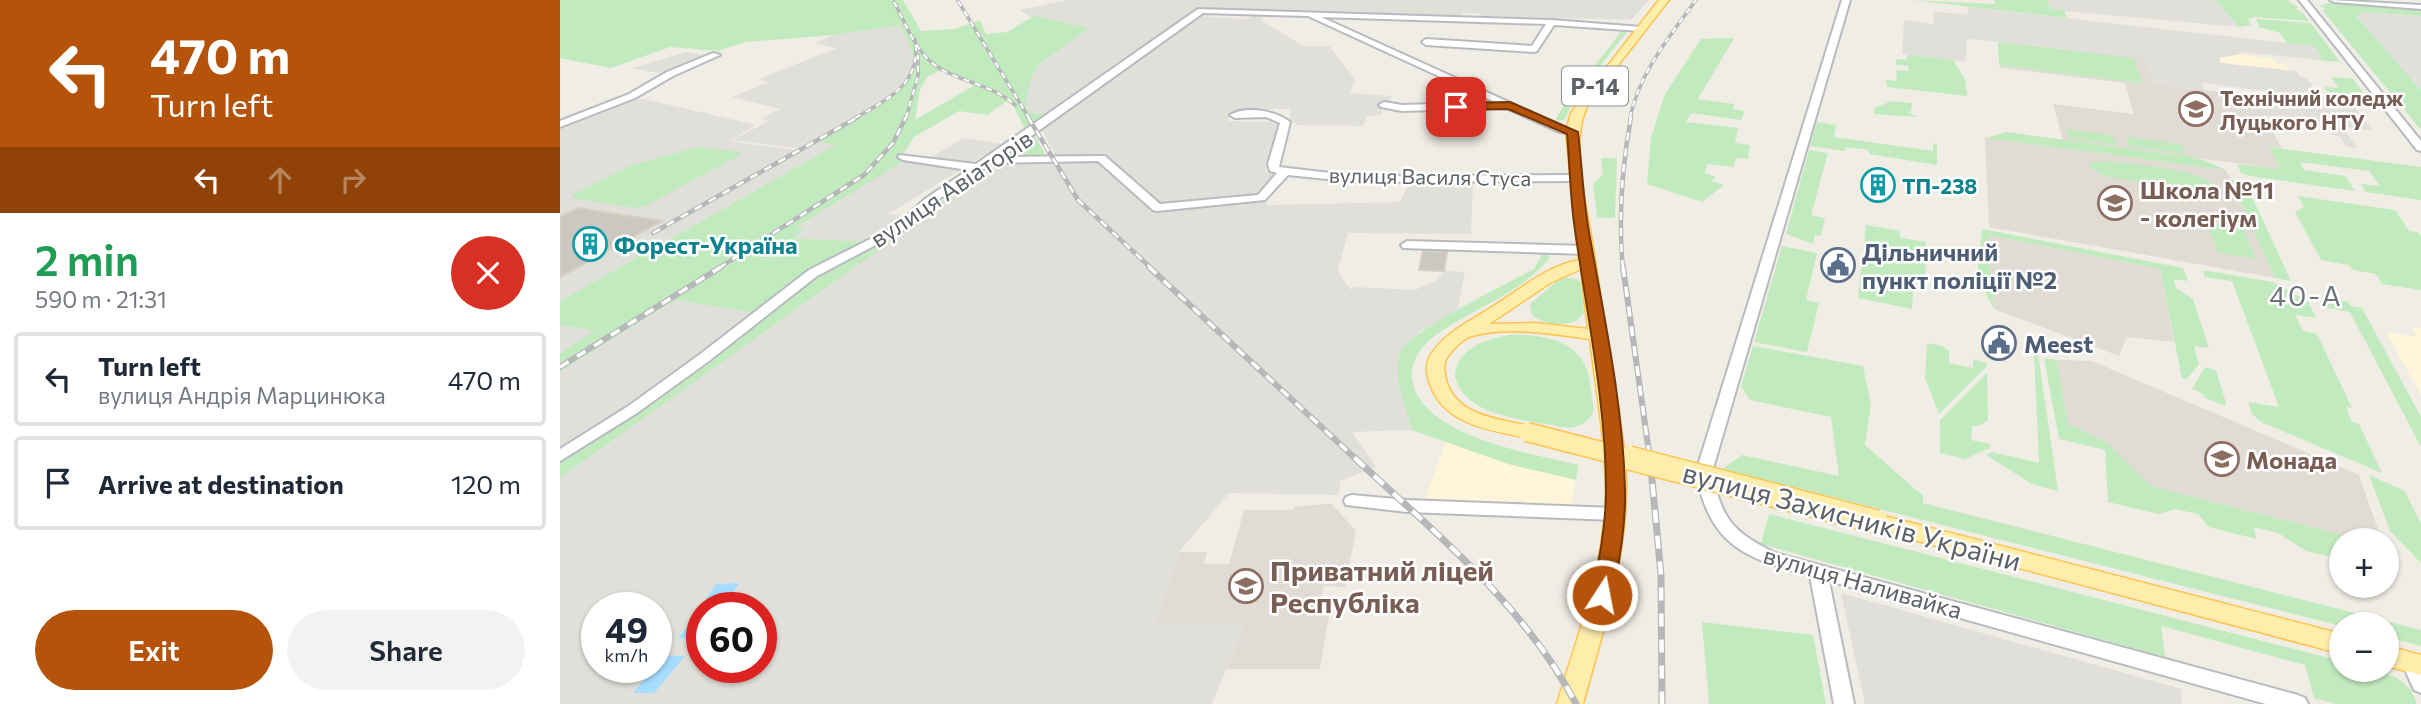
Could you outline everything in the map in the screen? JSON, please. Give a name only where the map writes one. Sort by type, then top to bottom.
[{"type":"main road","name":"Р-14","points":[[1570,704],[1602,595],[1614,514],[1614,447],[1576,178],[1572,132],[1577,113],[1585,100],[1664,0]]},
{"type":"main road","points":[[1464,333],[1566,267],[1587,257]]},
{"type":"main road","points":[[1464,333],[1504,326],[1531,326],[1598,335]]},
{"type":"main road","name":"вулиця Захисників України","points":[[1464,333],[1438,357],[1434,369],[1440,393],[1449,406],[1471,418],[2329,641]]},
{"type":"main road","points":[[2399,661],[2418,670]]},
{"type":"street","name":"вулиця Наливайка","points":[[1846,0],[1703,472],[1710,504],[1717,519],[1734,537],[1770,558],[2298,704]]},
{"type":"street","points":[[2302,0],[2421,148]]},
{"type":"street","points":[[2334,0],[2421,7]]},
{"type":"street","name":"вулиця Авіаторів","points":[[560,456],[653,395],[813,273],[898,229],[929,201],[1201,11],[1309,14]]},
{"type":"street","points":[[1309,14],[1552,22],[1641,29]]},
{"type":"street","points":[[1309,14],[1572,132]]},
{"type":"street","points":[[1426,42],[1534,49],[1552,22]]},
{"type":"street","points":[[560,123],[632,96],[670,74],[716,55]]},
{"type":"street","points":[[1384,105],[1402,108],[1510,105]]},
{"type":"street","points":[[991,160],[1101,158],[1157,208],[1261,198],[1285,172],[1274,169],[1273,164],[1285,122],[1268,114],[1235,115]]},
{"type":"street","points":[[903,157],[978,168]]},
{"type":"street","name":"вулиця Василя Стуса","points":[[1285,172],[1356,179],[1576,178]]},
{"type":"street","points":[[1407,245],[1587,257]]},
{"type":"street","points":[[1352,501],[1407,506],[1614,514]]},
{"type":"street","points":[[1818,571],[1844,704]]},
{"type":"shaded area","points":[[1068,0],[1649,0],[1631,20],[1481,16],[1481,13],[1463,13],[1461,17],[1196,8],[1182,17],[1186,18],[1178,24],[1050,114],[1030,113],[1025,106],[1029,83],[1038,65],[1088,28],[1030,17],[1020,10]]},
{"type":"shaded area","points":[[2047,0],[2215,0],[2239,27],[2064,11],[2051,9]]},
{"type":"shaded area","points":[[1967,7],[2314,46],[2324,58],[2319,60],[2240,52],[2219,58],[2221,63],[2296,71],[2299,76],[2307,78],[2318,95],[2312,94],[2313,97],[2202,83],[2204,90],[2154,84],[2143,57],[1992,41],[1967,39],[1966,62],[1902,54],[1904,20],[1934,24],[1933,12],[1968,14]]},
{"type":"shaded area","points":[[2361,12],[2421,16],[2421,90],[2357,17]]},
{"type":"shaded area","points":[[1254,14],[1265,14],[1261,20],[1303,46],[1329,46],[1355,79],[1350,93],[1391,96],[1390,101],[1382,107],[1382,115],[1367,116],[1363,126],[1296,125],[1295,122],[1289,122],[1291,109],[1268,109],[1266,113],[1229,113],[1228,121],[1272,122],[1279,125],[1266,171],[1278,173],[1259,196],[1161,206],[1105,156],[1056,156],[1042,130],[1131,64],[1199,16],[1247,19]]},
{"type":"shaded area","points":[[902,25],[915,60],[906,79],[883,101],[797,148],[732,140],[769,121],[760,119],[780,109],[732,97],[769,82],[759,79],[837,48],[814,43],[834,35]]},
{"type":"shaded area","name":"Технічний коледж Луцького НТУ","points":[[1998,42],[2143,57],[2154,84],[2237,94],[2239,97],[2254,99],[2282,148],[2270,147],[2281,169],[2063,140],[2053,104],[2134,114],[2125,83],[2000,68]]},
{"type":"shaded area","points":[[687,52],[709,56],[665,74],[631,68]]},
{"type":"shaded area","points":[[2240,54],[2273,59],[2276,63],[2284,64],[2289,70],[2221,63],[2219,58]]},
{"type":"shaded area","points":[[2251,95],[2355,107],[2372,130],[2342,126],[2357,148],[2346,147],[2339,136],[2332,135],[2323,123],[2263,115]]},
{"type":"shaded area","points":[[644,99],[756,125],[729,141],[796,150],[813,141],[838,144],[560,301],[560,128],[624,100]]},
{"type":"shaded area","points":[[964,138],[1002,144],[970,164],[932,157]]},
{"type":"shaded area","name":"Школа №11 - колегіум","points":[[1985,138],[2226,170],[2275,278],[1989,227]]},
{"type":"shaded area","points":[[905,159],[963,168],[892,212],[882,212],[908,217],[871,242],[792,238],[803,229],[795,228]]},
{"type":"shaded area","points":[[1100,160],[1152,210],[1255,200],[1268,205],[1400,202],[1409,183],[1473,183],[1471,234],[1348,233],[1338,269],[1351,290],[1354,287],[1415,290],[1435,281],[1444,271],[1465,272],[1457,312],[1419,332],[1398,370],[1412,430],[1352,432],[1376,467],[1340,481],[1339,495],[1229,493],[1179,552],[1157,625],[1246,623],[1212,704],[560,704],[560,478],[1001,162]]},
{"type":"shaded area","points":[[1988,235],[2160,269],[2174,342],[2127,337],[2119,356],[1994,309]]},
{"type":"shaded area","points":[[675,300],[756,313],[560,452],[560,372]]},
{"type":"shaded area","points":[[560,325],[596,331],[560,353]]},
{"type":"shaded area","points":[[2412,327],[2421,328],[2421,395],[2386,332],[2417,337]]},
{"type":"shaded area","name":"Монада","points":[[2057,360],[2092,361],[2359,475],[2377,528],[2329,528],[2329,532],[2150,486],[2106,442],[2068,424]]},
{"type":"shaded area","points":[[1446,442],[1509,464],[1576,480],[1571,507],[1425,499]]},
{"type":"shaded area","name":"Приватний ліцей Республіка","points":[[1332,504],[1356,531],[1345,587],[1324,586],[1318,615],[1329,616],[1320,669],[1227,669],[1245,623],[1156,625],[1179,552],[1207,552],[1204,564],[1229,564],[1244,510],[1293,510],[1294,507]]},
{"type":"shaded area","points":[[1841,593],[2181,689],[2182,704],[1865,704]]},
{"type":"green space","points":[[560,0],[903,0],[921,31],[955,29],[980,20],[986,34],[1007,32],[1035,16],[1089,28],[1038,65],[1030,82],[1025,106],[1030,113],[1050,114],[1009,145],[1002,144],[1025,129],[1014,107],[1007,101],[987,115],[959,111],[914,137],[905,152],[897,157],[905,159],[904,161],[796,227],[804,229],[793,238],[871,242],[756,313],[675,300],[560,372],[560,353],[595,331],[560,325],[560,301],[836,145],[813,141],[887,99],[909,75],[915,60],[901,25],[834,35],[746,42],[718,51],[670,47],[611,68],[560,58]],"holes":[[[940,71],[975,85],[915,120],[920,90],[928,76]]]},
{"type":"green space","points":[[1912,0],[1995,4],[1994,0],[2047,0],[2051,9],[2064,10],[2067,18]]},
{"type":"green space","points":[[2215,0],[2287,0],[2299,8],[2294,8],[2303,13],[2309,21],[2254,17],[2248,19],[2251,25],[2239,27]]},
{"type":"green space","points":[[2328,3],[2421,9],[2421,16],[2361,12],[2357,17],[2421,90],[2421,130],[2322,10],[2325,10],[2323,7],[2319,6]]},
{"type":"green space","points":[[2256,19],[2311,23],[2340,62],[2319,60],[2318,58],[2323,57],[2314,46],[2287,43],[2280,33],[2259,27]]},
{"type":"green space","points":[[1596,27],[1622,29],[1627,32],[1577,95],[1564,120],[1555,121],[1621,31]]},
{"type":"green space","points":[[1734,38],[1698,99],[1734,104],[1733,109],[1745,111],[1741,120],[1691,113],[1686,122],[1738,128],[1735,143],[1750,145],[1748,159],[1736,158],[1734,167],[1707,164],[1705,173],[1716,177],[1711,181],[1724,185],[1702,202],[1647,184],[1651,138],[1665,94],[1701,39]]},
{"type":"green space","points":[[1998,42],[2134,58],[2142,83],[1999,65]]},
{"type":"green space","points":[[1907,55],[1953,60],[1965,79],[1967,96],[1887,87],[1886,80],[1897,81],[1896,70],[1909,71],[1908,66],[1896,65],[1896,59],[1907,60]]},
{"type":"green space","points":[[2331,77],[2353,79],[2371,103],[2366,103],[2368,106],[2335,102],[2324,87],[2339,88]]},
{"type":"green space","points":[[1892,101],[1912,103],[1911,112],[1906,111],[1917,117],[1874,114],[1874,108]]},
{"type":"green space","points":[[1817,122],[1836,125],[1834,137],[1933,151],[1933,143],[1937,144],[1937,165],[1869,154],[1869,150],[1846,147],[1845,151],[1810,146]]},
{"type":"green space","points":[[2066,129],[2113,135],[2116,145],[2068,138]]},
{"type":"green space","points":[[1033,132],[1047,158],[1003,157],[1003,154]]},
{"type":"green space","points":[[2007,132],[2199,158],[2226,170],[1985,138]]},
{"type":"green space","points":[[2127,137],[2182,144],[2186,154],[2130,146]]},
{"type":"green space","points":[[698,147],[740,152],[739,156],[645,206],[635,208],[572,198],[574,194],[632,165]]},
{"type":"green space","points":[[2269,147],[2421,167],[2421,200],[2366,192],[2361,184],[2380,186],[2369,171],[2300,162],[2304,170],[2345,176],[2355,191],[2241,173],[2237,164],[2281,169]]},
{"type":"green space","points":[[1809,150],[1828,153],[1811,215],[1825,218],[1821,236],[1815,235],[1813,244],[1786,234]]},
{"type":"green space","points":[[1601,158],[1617,158],[1615,218],[1597,218],[1593,184],[1603,174]]},
{"type":"green space","points":[[2103,161],[2181,171],[2208,181],[2215,187],[2202,191],[2107,177],[2089,167],[2091,163]]},
{"type":"green space","points":[[2231,180],[2257,183],[2259,187],[2247,186],[2291,281],[2275,278]]},
{"type":"green space","points":[[956,191],[960,192],[560,478],[560,460],[816,274],[883,241],[922,209],[930,210]]},
{"type":"green space","points":[[2298,196],[2395,210],[2409,231],[2418,232],[2421,236],[2421,290],[2382,284],[2376,274],[2321,260],[2295,212],[2304,207]]},
{"type":"green space","points":[[2207,223],[2243,228],[2256,259],[2218,253]]},
{"type":"green space","points":[[1866,225],[1899,231],[1901,238],[1926,242],[1925,281],[1914,281],[1912,309],[1858,298]]},
{"type":"green space","points":[[1982,229],[2183,268],[2188,281],[2174,279],[2176,288],[2193,299],[2209,348],[2194,346],[2199,364],[2187,379],[2182,378],[2160,269],[1988,235],[1994,309],[1977,277]]},
{"type":"green space","points":[[1782,246],[1817,253],[1806,300],[1819,303],[1807,352],[1754,342]]},
{"type":"green space","points":[[1544,251],[1550,257],[1525,282],[1428,342],[1414,361],[1412,379],[1420,399],[1435,415],[1456,429],[1507,448],[1578,465],[1576,480],[1508,464],[1412,430],[1399,380],[1398,360],[1401,351],[1409,342],[1422,331],[1534,269]]},
{"type":"green space","points":[[2203,270],[2272,282],[2308,301],[2316,318],[2295,315],[2303,331],[2317,334],[2352,408],[2346,407],[2352,422],[2359,424],[2382,473],[2261,422],[2252,414],[2248,402],[2279,407],[2232,281],[2205,277]]},
{"type":"green space","points":[[1562,277],[1577,279],[1581,283],[1584,313],[1566,324],[1552,324],[1532,315],[1530,304]]},
{"type":"green space","points":[[2318,297],[2349,302],[2351,306],[2362,308],[2421,417],[2421,447],[2350,312],[2323,307]]},
{"type":"green space","points":[[1510,335],[1531,335],[1562,343],[1579,356],[1589,376],[1594,410],[1585,422],[1577,426],[1561,427],[1499,414],[1471,401],[1461,390],[1455,376],[1461,358],[1474,346]]},
{"type":"green space","points":[[1927,343],[1942,346],[1949,351],[1949,363],[1973,368],[1973,359],[1986,363],[1987,366],[1939,414],[1925,378]]},
{"type":"green space","points":[[1753,346],[1863,366],[1871,405],[1865,445],[1923,496],[1923,503],[2350,612],[2329,612],[2329,623],[1722,469],[1742,455],[1839,476],[1831,417],[1750,400],[1741,386]]},
{"type":"green space","points":[[2034,353],[2038,354],[2058,491],[2032,484],[1986,455],[1992,452],[2039,463]]},
{"type":"green space","points":[[2044,358],[2057,360],[2068,424],[2106,442],[2151,486],[2329,532],[2329,556],[2306,551],[2278,533],[2254,527],[2256,539],[2209,527],[2198,514],[2175,509],[2158,514],[2108,502],[2105,450],[2059,439]]},
{"type":"green space","points":[[2205,367],[2216,370],[2225,406],[2192,389]]},
{"type":"green space","points":[[1987,373],[1988,420],[1979,426],[1972,426],[1971,440],[1990,444],[1990,448],[1963,460],[1940,453],[1940,420]]},
{"type":"green space","points":[[2369,475],[2405,491],[2421,524],[2421,563],[2399,540],[2399,528],[2389,528]]},
{"type":"green space","points":[[1769,514],[2329,658],[2329,682],[2399,680],[2412,692],[2417,704],[2336,704],[2314,698],[2305,665],[2161,626],[2165,657],[1761,544]]},
{"type":"green space","points":[[1702,622],[1813,635],[1826,704],[1709,704]]},
{"type":"green space","points":[[2399,624],[2421,630],[2421,646],[2399,640]]},
{"type":"water","points":[[739,583],[733,592],[711,592],[716,584]]},
{"type":"water","points":[[686,628],[686,638],[679,638]]},
{"type":"water","points":[[672,655],[685,656],[672,672]]},
{"type":"water","points":[[641,683],[662,683],[654,693],[633,693]]},
{"type":"building","name":"Форест-Україна","points":[[578,208],[662,221],[560,277],[560,217]]},
{"type":"building","points":[[1423,251],[1447,252],[1444,271],[1419,270]]},
{"type":"railway","points":[[1630,118],[1634,101],[1648,70],[1696,0]]},
{"type":"railway","points":[[958,1],[1029,118]]},
{"type":"railway","points":[[894,2],[915,42]]},
{"type":"railway","points":[[855,118],[890,97],[908,79],[916,55],[915,42]]},
{"type":"railway","points":[[915,42],[936,66],[996,92],[1015,105]]},
{"type":"railway","points":[[906,118],[918,76],[918,55]]},
{"type":"railway","points":[[653,233],[858,117]]},
{"type":"railway","points":[[719,268],[864,175],[893,143],[906,117]]},
{"type":"railway","points":[[1028,117],[1078,200],[1151,268]]},
{"type":"railway","points":[[1623,268],[1622,192],[1631,117]]},
{"type":"railway","points":[[560,367],[721,267]]},
{"type":"railway","points":[[1149,267],[1357,460]]},
{"type":"railway","points":[[1623,267],[1650,460]]},
{"type":"railway","points":[[1355,458],[1447,543],[1505,602],[1555,668],[1576,704]]},
{"type":"railway","points":[[1650,458],[1661,575],[1662,704]]},
{"type":"place","name":"Технічний коледж Луцького НТУ","points":[[2196,109]]},
{"type":"place","name":"ТП-238","points":[[1878,185]]},
{"type":"place","name":"Школа №11 - колегіум","points":[[2115,203]]},
{"type":"place","name":"Форест-Україна","points":[[590,244]]},
{"type":"place","name":"Дільничний пункт поліції №2","points":[[1838,265]]},
{"type":"place","name":"Meest","points":[[1999,343]]},
{"type":"place","name":"Монада","points":[[2222,459]]},
{"type":"place","name":"Приватний ліцей Республіка","points":[[1246,586]]},
{"type":"district","name":"40-А","points":[[2306,295]]},
{"type":"route","points":[[1456,107],[1510,105],[1572,132],[1581,229],[1593,288],[1614,447],[1616,492],[1610,555],[1602,595]]}]
